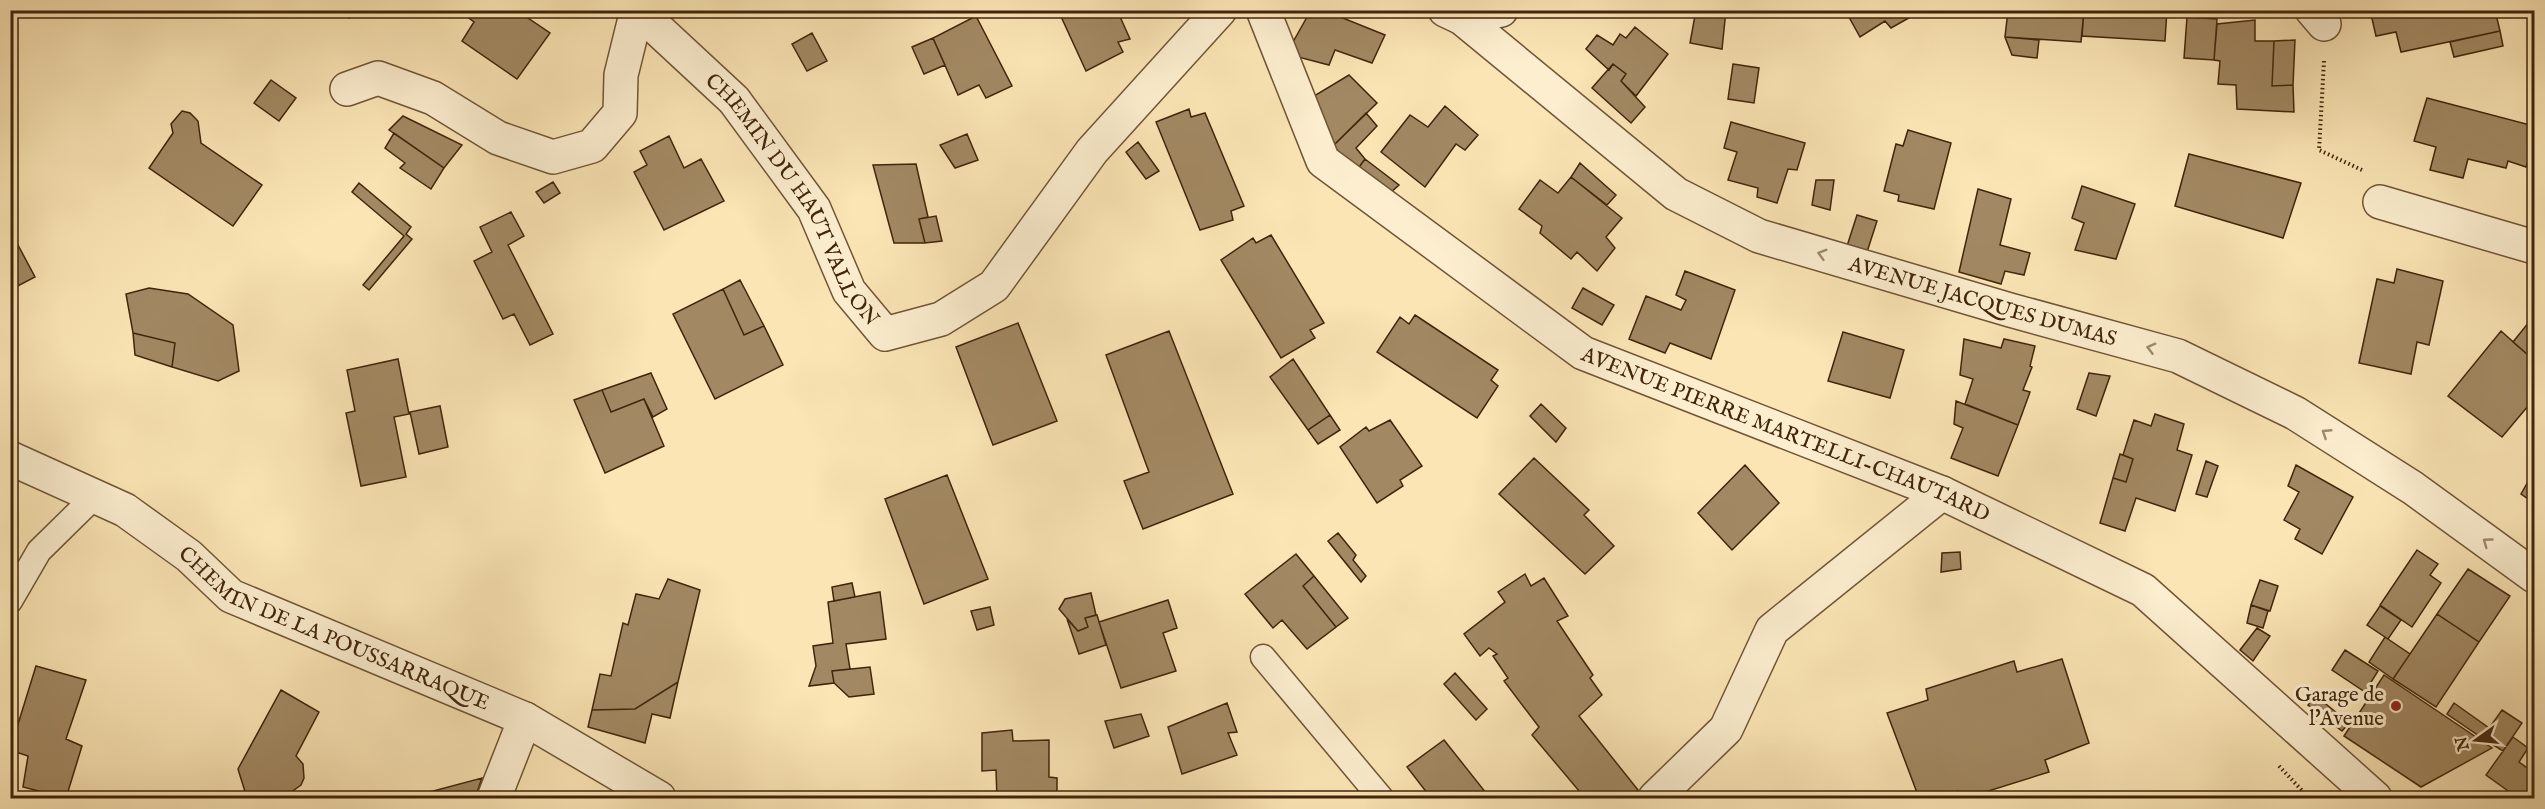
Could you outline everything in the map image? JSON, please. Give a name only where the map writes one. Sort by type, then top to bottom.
[{"type":"street","name":"CHEMIN DU HAUT VALLON","points":[[348,89],[378,78],[433,98],[498,138],[553,157],[592,146],[620,113],[621,75],[637,10],[734,100],[814,209],[849,291],[885,334],[941,319],[994,286],[1092,151],[1220,10]]},
{"type":"street","name":"AVENUE PIERRE MARTELLI-CHAUTARD","points":[[1263,10],[1323,161],[1583,353],[1942,493],[2143,590],[2375,798]]},
{"type":"street","points":[[1454,14],[1501,10]]},
{"type":"street","name":"AVENUE JACQUES DUMAS","points":[[1454,14],[1676,194],[1759,236],[2010,310],[2178,356],[2295,413],[2413,488],[2535,576]]},
{"type":"street","points":[[2380,202],[2535,247]]},
{"type":"street","name":"CHEMIN DE LA POUSSARRAQUE","points":[[10,458],[125,510],[189,556],[231,596],[525,719],[659,798]]},
{"type":"street","points":[[1655,798],[1726,729],[1772,630],[1942,493]]},
{"type":"street","points":[[494,798],[525,719]]},
{"type":"lane","points":[[10,601],[39,551],[95,496]]},
{"type":"lane","points":[[1263,657],[1381,798]]},
{"type":"path","points":[[2318,17],[2324,85],[2319,150],[2373,175],[2380,202]]},
{"type":"building","points":[[340,10],[355,10],[349,18]]},
{"type":"building","points":[[458,10],[516,10],[550,33],[517,79],[462,41],[474,22]]},
{"type":"building","points":[[1058,10],[1117,10],[1130,39],[1118,42],[1123,52],[1086,71]]},
{"type":"building","points":[[1311,10],[1323,10],[1385,35],[1372,63],[1335,50],[1329,65],[1298,57],[1293,42]]},
{"type":"building","points":[[1696,10],[1726,10],[1722,49],[1690,43]]},
{"type":"building","points":[[1845,10],[1923,10],[1891,28],[1885,21],[1860,37]]},
{"type":"building","points":[[2008,10],[2084,10],[2081,42],[2005,37]]},
{"type":"building","points":[[2084,10],[2167,10],[2165,41],[2082,36]]},
{"type":"building","points":[[2370,10],[2495,10],[2500,31],[2401,52],[2396,32],[2376,36]]},
{"type":"building","points":[[976,16],[1012,86],[986,98],[979,85],[958,95],[933,38]]},
{"type":"building","points":[[2187,17],[2217,19],[2214,60],[2184,58]]},
{"type":"building","points":[[2255,20],[2255,41],[2274,41],[2272,86],[2293,85],[2294,112],[2237,109],[2236,85],[2218,84],[2220,61],[2214,60],[2217,24]]},
{"type":"building","points":[[1635,27],[1668,54],[1636,96],[1621,81],[1626,74],[1613,64],[1609,70],[1586,49],[1597,35],[1613,45],[1620,34],[1626,38]]},
{"type":"building","points":[[2500,31],[2503,46],[2454,57],[2450,42]]},
{"type":"building","points":[[812,33],[827,61],[807,71],[792,44]]},
{"type":"building","points":[[2005,37],[2039,40],[2037,58],[2012,55]]},
{"type":"building","points":[[933,38],[945,65],[924,74],[912,47]]},
{"type":"building","points":[[2295,40],[2293,85],[2272,86],[2274,41]]},
{"type":"building","points":[[1613,64],[1626,74],[1621,81],[1645,107],[1631,123],[1592,88]]},
{"type":"building","points":[[1733,64],[1759,68],[1754,103],[1728,99]]},
{"type":"building","points":[[1349,75],[1377,103],[1333,146],[1314,96]]},
{"type":"building","points":[[271,80],[296,98],[279,121],[254,103]]},
{"type":"building","points":[[2427,98],[2534,126],[2534,144],[2526,167],[2508,161],[2506,168],[2468,159],[2463,178],[2430,170],[2436,147],[2414,141]]},
{"type":"building","points":[[1445,106],[1478,135],[1465,150],[1456,144],[1425,187],[1381,152],[1410,115],[1428,127]]},
{"type":"building","points":[[1189,109],[1191,117],[1205,113],[1244,206],[1231,211],[1233,220],[1200,230],[1156,122]]},
{"type":"building","points":[[182,111],[190,113],[198,121],[201,143],[262,185],[233,226],[149,168],[173,133],[171,124]]},
{"type":"building","points":[[1366,113],[1377,126],[1356,148],[1365,159],[1357,170],[1333,146]]},
{"type":"building","points":[[403,116],[462,145],[444,168],[389,130]]},
{"type":"building","points":[[1731,122],[1805,143],[1797,170],[1788,169],[1777,203],[1757,197],[1758,188],[1728,180],[1737,152],[1724,148]]},
{"type":"building","points":[[1908,130],[1951,143],[1934,209],[1898,201],[1899,195],[1884,191],[1896,144],[1903,146]]},
{"type":"building","points":[[394,133],[444,168],[431,189],[400,168],[405,163],[385,148]]},
{"type":"building","points":[[967,134],[978,160],[955,168],[940,145]]},
{"type":"building","points":[[669,136],[684,168],[701,159],[724,201],[664,230],[634,172],[647,165],[640,151]]},
{"type":"building","points":[[1138,142],[1159,171],[1146,179],[1126,152]]},
{"type":"building","points":[[2189,154],[2301,183],[2283,238],[2175,206]]},
{"type":"building","points":[[1365,159],[1399,185],[1389,194],[1357,170]]},
{"type":"building","points":[[1580,163],[1616,195],[1607,205],[1571,177]]},
{"type":"building","points":[[916,164],[928,217],[919,219],[925,243],[894,243],[873,165]]},
{"type":"building","points":[[1571,177],[1622,218],[1606,237],[1615,248],[1597,271],[1577,252],[1571,259],[1540,233],[1542,226],[1519,209],[1540,180],[1558,193]]},
{"type":"building","points":[[1816,180],[1834,180],[1830,210],[1812,205]]},
{"type":"building","points":[[553,182],[560,193],[544,203],[536,192]]},
{"type":"building","points":[[359,183],[411,227],[406,234],[412,239],[369,290],[363,285],[404,236],[352,192]]},
{"type":"building","points":[[2082,186],[2135,204],[2116,259],[2075,250],[2084,223],[2072,218]]},
{"type":"building","points":[[1978,189],[2011,199],[2000,245],[2030,253],[2024,275],[2005,271],[2001,284],[1959,272]]},
{"type":"building","points":[[511,212],[524,236],[508,245],[553,334],[530,345],[514,314],[503,319],[474,261],[492,252],[480,227]]},
{"type":"building","points":[[1857,215],[1877,221],[1867,252],[1847,246]]},
{"type":"building","points":[[936,216],[942,241],[925,243],[919,219]]},
{"type":"building","points":[[10,230],[35,277],[10,290]]},
{"type":"building","points":[[1271,235],[1324,323],[1310,330],[1315,338],[1281,358],[1221,260],[1253,238],[1256,243]]},
{"type":"building","points":[[2397,269],[2443,281],[2429,345],[2417,342],[2411,374],[2359,363],[2377,279],[2394,283]]},
{"type":"building","points":[[1685,271],[1735,290],[1711,359],[1670,343],[1665,353],[1629,339],[1646,296],[1681,310],[1686,300],[1676,295]]},
{"type":"building","points":[[740,280],[764,326],[744,335],[723,289]]},
{"type":"building","points":[[149,288],[188,294],[233,325],[239,371],[218,381],[172,367],[175,343],[133,333],[126,294]]},
{"type":"building","points":[[1583,288],[1614,305],[1602,325],[1572,308]]},
{"type":"building","points":[[723,289],[744,335],[764,326],[783,365],[715,399],[673,314]]},
{"type":"building","points":[[1415,315],[1498,370],[1491,380],[1498,386],[1477,418],[1377,352],[1400,317],[1409,324]]},
{"type":"building","points":[[2529,322],[2534,327],[2534,350],[2528,355],[2513,342]]},
{"type":"building","points":[[1018,323],[1057,421],[993,445],[956,347]]},
{"type":"building","points":[[1169,331],[1233,494],[1143,529],[1124,481],[1149,472],[1106,355]]},
{"type":"building","points":[[2501,331],[2528,355],[2534,350],[2534,399],[2502,437],[2448,396]]},
{"type":"building","points":[[1843,332],[1904,350],[1890,398],[1828,381]]},
{"type":"building","points":[[133,333],[175,343],[172,367],[135,355]]},
{"type":"building","points":[[1964,339],[2001,348],[2004,339],[2035,346],[2030,366],[2032,367],[2023,390],[2030,392],[2018,425],[1965,404],[1973,379],[1960,375]]},
{"type":"building","points":[[398,359],[409,414],[394,417],[406,477],[361,486],[346,413],[355,411],[347,370]]},
{"type":"building","points":[[1293,359],[1330,415],[1308,430],[1270,377]]},
{"type":"building","points":[[651,373],[667,409],[653,417],[644,399],[611,412],[602,390]]},
{"type":"building","points":[[2089,373],[2110,376],[2096,416],[2077,409]]},
{"type":"building","points":[[602,390],[611,412],[644,399],[664,446],[605,473],[574,400]]},
{"type":"building","points":[[1956,401],[2018,425],[1998,476],[1951,458],[1963,428],[1954,424]]},
{"type":"building","points":[[1541,404],[1566,428],[1556,442],[1530,416]]},
{"type":"building","points":[[440,406],[448,447],[419,454],[410,412]]},
{"type":"building","points":[[2155,414],[2184,424],[2177,450],[2192,455],[2175,511],[2136,498],[2125,531],[2100,523],[2113,478],[2126,482],[2133,459],[2123,455],[2134,420],[2151,426]]},
{"type":"building","points":[[1330,415],[1340,430],[1318,444],[1308,430]]},
{"type":"building","points":[[1390,420],[1422,466],[1400,480],[1403,486],[1377,503],[1340,447],[1366,427],[1369,431]]},
{"type":"building","points":[[2120,454],[2133,459],[2126,482],[2113,478]]},
{"type":"building","points":[[1534,458],[1589,510],[1584,515],[1614,546],[1585,574],[1499,494]]},
{"type":"building","points":[[2206,461],[2218,466],[2207,497],[2196,494]]},
{"type":"building","points":[[1745,465],[1779,503],[1732,550],[1698,513]]},
{"type":"building","points":[[2296,465],[2353,497],[2322,554],[2295,539],[2300,529],[2284,520],[2299,492],[2288,486]]},
{"type":"building","points":[[2534,471],[2534,503],[2521,494]]},
{"type":"building","points":[[947,475],[988,579],[924,604],[885,499]]},
{"type":"building","points":[[1338,533],[1356,555],[1353,560],[1366,576],[1361,582],[1328,541]]},
{"type":"building","points":[[2417,550],[2438,564],[2430,575],[2441,583],[2412,627],[2380,605]]},
{"type":"building","points":[[1960,552],[1961,569],[1941,572],[1942,553]]},
{"type":"building","points":[[1296,554],[1314,576],[1303,586],[1336,627],[1307,649],[1282,620],[1273,628],[1245,594]]},
{"type":"building","points":[[2468,569],[2510,596],[2479,642],[2437,614]]},
{"type":"building","points":[[1525,574],[1531,586],[1544,578],[1568,616],[1557,621],[1593,675],[1590,678],[1602,695],[1579,716],[1638,790],[1630,798],[1585,798],[1532,735],[1539,727],[1504,681],[1508,678],[1493,656],[1497,654],[1489,648],[1480,656],[1464,634],[1505,602],[1498,592]]},
{"type":"building","points":[[1314,576],[1348,618],[1336,627],[1303,586]]},
{"type":"building","points":[[668,579],[700,590],[678,682],[635,709],[592,710],[600,674],[611,676],[623,623],[628,625],[636,594],[659,599]]},
{"type":"building","points":[[2260,580],[2278,586],[2270,611],[2251,605]]},
{"type":"building","points":[[852,583],[855,597],[834,601],[832,587]]},
{"type":"building","points":[[880,592],[886,639],[846,644],[850,669],[832,671],[834,683],[809,686],[816,666],[813,646],[833,643],[828,602]]},
{"type":"building","points":[[1091,593],[1096,615],[1085,618],[1088,627],[1078,631],[1059,609],[1065,599]]},
{"type":"building","points":[[1168,600],[1177,628],[1163,633],[1176,671],[1121,688],[1099,622]]},
{"type":"building","points":[[2251,605],[2268,611],[2263,628],[2247,623]]},
{"type":"building","points":[[2380,606],[2401,620],[2388,639],[2367,625]]},
{"type":"building","points":[[990,607],[994,625],[977,630],[971,611]]},
{"type":"building","points":[[2437,614],[2479,642],[2436,707],[2393,679]]},
{"type":"building","points":[[1097,615],[1106,645],[1079,654],[1067,619],[1078,631],[1088,627],[1085,618]]},
{"type":"building","points":[[2257,628],[2270,636],[2253,661],[2240,650]]},
{"type":"building","points":[[2385,637],[2410,654],[2393,679],[2369,662]]},
{"type":"building","points":[[2345,650],[2378,671],[2365,692],[2332,670]]},
{"type":"building","points":[[2062,659],[2089,743],[2045,760],[2049,772],[1966,798],[1961,798],[1958,791],[1937,798],[1919,798],[1887,713],[1928,700],[1926,689],[2014,661],[2017,672]]},
{"type":"building","points":[[36,666],[86,680],[66,739],[82,746],[66,798],[23,787],[28,756],[10,750]]},
{"type":"building","points":[[870,667],[874,694],[849,697],[834,683],[832,671]]},
{"type":"building","points":[[1455,673],[1487,709],[1476,720],[1444,684]]},
{"type":"building","name":"Garage de l'Avenue","points":[[2384,675],[2492,748],[2421,787],[2344,736]]},
{"type":"building","points":[[678,682],[670,718],[652,714],[645,743],[588,727],[592,710],[635,709]]},
{"type":"building","points":[[281,690],[319,712],[296,756],[303,764],[304,778],[301,785],[290,793],[292,798],[247,798],[238,769]]},
{"type":"building","points":[[2315,695],[2349,723],[2342,731],[2308,705]]},
{"type":"building","points":[[1227,703],[1237,732],[1228,733],[1237,755],[1182,774],[1168,727]]},
{"type":"building","points":[[2454,703],[2489,728],[2482,738],[2447,714]]},
{"type":"building","points":[[2502,710],[2522,723],[2503,751],[2482,738]]},
{"type":"building","points":[[1141,714],[1149,736],[1114,748],[1105,721]]},
{"type":"building","points":[[1012,730],[1013,741],[1049,740],[1049,777],[1057,778],[1057,798],[997,798],[996,770],[982,771],[982,733]]},
{"type":"building","points":[[2513,737],[2528,748],[2519,762],[2534,773],[2534,794],[2526,798],[2518,798],[2486,775]]},
{"type":"building","points":[[1444,740],[1490,798],[1431,798],[1407,767]]},
{"type":"building","points":[[482,778],[475,798],[419,798],[418,795]]},
{"type":"place","name":"Garage de l'Avenue","points":[[2396,706]]}]
